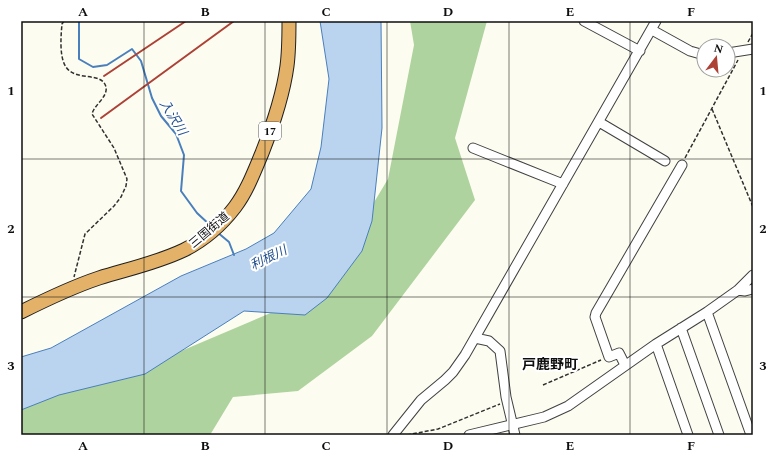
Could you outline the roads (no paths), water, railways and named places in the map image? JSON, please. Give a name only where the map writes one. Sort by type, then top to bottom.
[{"type":"highway","name":"三国街道","points":[[21,312],[73,287],[168,257],[185,249],[212,231],[226,218],[241,199],[257,166],[267,138],[283,87],[287,66],[289,21]]},
{"type":"street","points":[[584,21],[640,51]]},
{"type":"street","points":[[393,435],[421,400],[453,372],[465,355],[656,21]]},
{"type":"street","points":[[652,30],[696,53]]},
{"type":"street","points":[[736,52],[753,48]]},
{"type":"street","points":[[598,122],[665,161]]},
{"type":"street","points":[[473,148],[563,184]]},
{"type":"street","points":[[625,365],[619,353],[609,356],[595,317],[596,313],[682,165]]},
{"type":"street","points":[[469,435],[544,417],[568,406],[656,344],[707,312],[738,290],[753,275]]},
{"type":"street","points":[[738,290],[745,291],[753,289]]},
{"type":"street","points":[[707,312],[751,435]]},
{"type":"street","points":[[681,328],[719,435]]},
{"type":"street","points":[[475,338],[490,341],[500,351],[507,401],[515,435]]},
{"type":"street","points":[[656,344],[688,435]]},
{"type":"water","name":"利根川","points":[[320,21],[381,21],[382,128],[372,221],[362,251],[327,298],[305,315],[244,311],[145,374],[59,395],[21,410],[21,357],[51,348],[181,276],[246,249],[274,233],[311,189],[321,147],[329,79]]},
{"type":"waterway","name":"入沢川","points":[[79,21],[79,59],[93,67],[107,65],[132,49],[141,61],[152,98],[161,116],[176,134],[184,155],[181,191],[197,213],[211,226]]},
{"type":"waterway","name":"入沢川","points":[[217,232],[229,242],[234,255]]},
{"type":"railway","points":[[104,76],[186,21]]},
{"type":"railway","points":[[101,118],[234,21]]},
{"type":"district","name":"戸鹿野町","points":[[550,364]]}]
